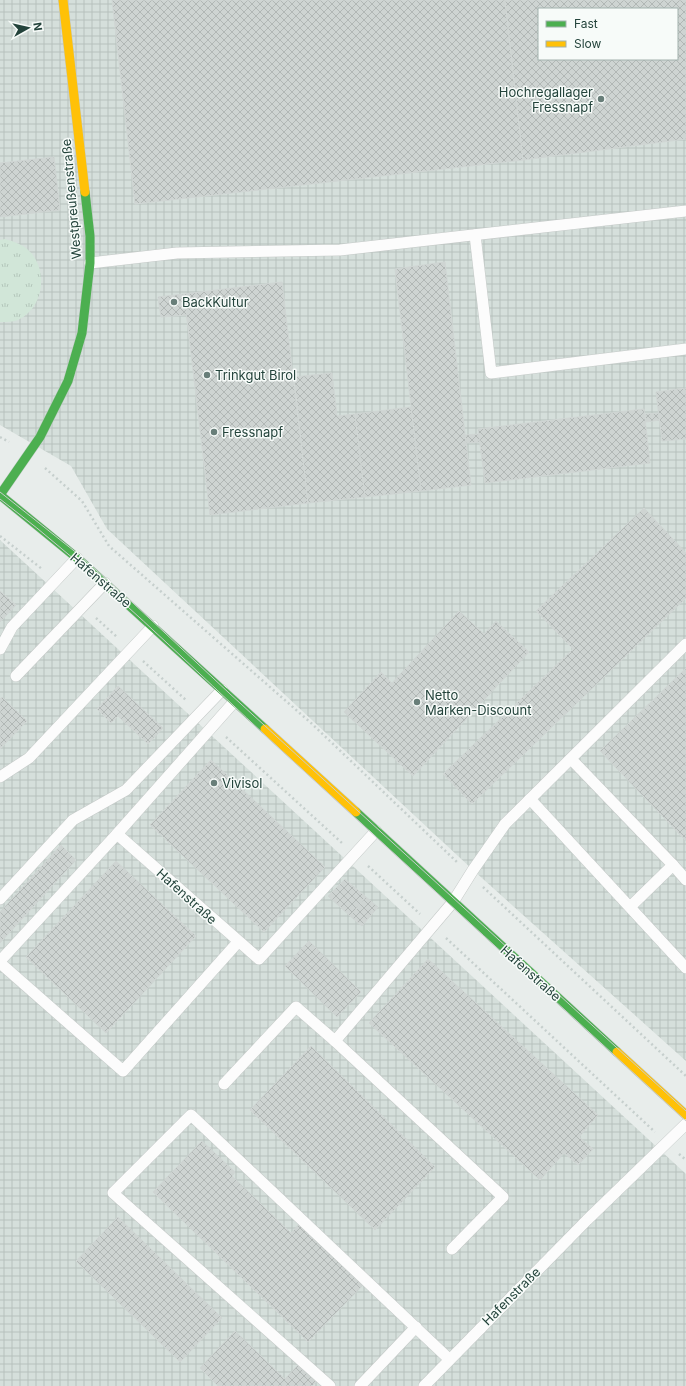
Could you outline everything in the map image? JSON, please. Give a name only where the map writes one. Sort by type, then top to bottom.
[{"type":"street","name":"Westpreußenstraße","points":[[0,495],[40,437],[68,382],[82,333],[90,262],[90,236],[62,0]]},
{"type":"street","name":"Hafenstraße","points":[[0,495],[77,558],[153,626],[234,702],[686,1115]]},
{"type":"lane","points":[[90,262],[177,253],[340,250],[686,211]]},
{"type":"lane","points":[[475,235],[492,373],[686,349]]},
{"type":"lane","points":[[0,649],[12,627],[77,558]]},
{"type":"lane","points":[[16,676],[105,583]]},
{"type":"lane","points":[[0,777],[29,758],[153,626]]},
{"type":"lane","points":[[335,1041],[453,902],[470,874],[506,824],[686,644]]},
{"type":"lane","points":[[0,899],[73,820],[126,790],[222,690]]},
{"type":"lane","points":[[234,702],[117,834],[0,962],[123,1071],[238,942]]},
{"type":"lane","points":[[571,759],[686,880]]},
{"type":"lane","points":[[530,799],[686,968]]},
{"type":"lane","name":"Hafenstraße","points":[[117,834],[259,959],[376,831]]},
{"type":"lane","points":[[630,907],[673,865]]},
{"type":"lane","points":[[224,1084],[296,1008],[335,1041],[503,1197],[452,1249]]},
{"type":"lane","points":[[330,1386],[113,1193],[191,1115],[449,1359]]},
{"type":"lane","name":"Hafenstraße","points":[[424,1386],[587,1220],[686,1124]]},
{"type":"lane","points":[[360,1386],[416,1327]]},
{"type":"path","points":[[0,437],[29,453],[82,500],[109,546],[311,723],[686,1076]]},
{"type":"shaded area","points":[[0,0],[686,0],[686,1061],[473,870],[107,529],[71,466],[0,425]]},
{"type":"shaded area","points":[[0,540],[686,1174],[686,1386],[0,1386]]},
{"type":"green space","points":[[5,239],[23,246],[32,254],[40,271],[41,281],[38,299],[26,315],[16,321],[0,322],[0,240]]},
{"type":"building","points":[[112,0],[505,0],[523,160],[135,204]]},
{"type":"building","name":"Hochregallager Fressnapf","points":[[505,0],[686,0],[686,139],[523,160]]},
{"type":"building","points":[[54,157],[60,210],[0,217],[0,163]]},
{"type":"building","points":[[445,262],[471,485],[421,491],[395,269]]},
{"type":"building","points":[[282,282],[308,503],[210,515],[184,294]]},
{"type":"building","points":[[184,294],[187,315],[161,317],[158,297]]},
{"type":"building","points":[[332,373],[337,416],[355,414],[365,497],[308,503],[294,377]]},
{"type":"building","points":[[686,388],[686,439],[662,441],[656,392]]},
{"type":"building","points":[[411,407],[421,491],[365,497],[355,414]]},
{"type":"building","points":[[644,409],[650,463],[485,483],[478,429]]},
{"type":"building","points":[[659,413],[659,420],[646,422],[645,414]]},
{"type":"building","points":[[479,434],[480,442],[466,443],[465,435]]},
{"type":"building","points":[[644,508],[686,553],[686,598],[472,804],[443,774],[573,649],[536,611]]},
{"type":"building","points":[[0,591],[16,605],[0,622]]},
{"type":"building","name":"Netto Marken-Discount","points":[[459,611],[484,634],[496,621],[529,652],[413,776],[344,712],[381,672],[392,683]]},
{"type":"building","points":[[686,668],[686,841],[600,751]]},
{"type":"building","points":[[118,686],[163,728],[148,744],[118,716],[111,723],[97,709]]},
{"type":"building","points":[[2,697],[27,721],[0,749],[0,699]]},
{"type":"building","points":[[211,760],[325,867],[264,932],[150,825]]},
{"type":"building","points":[[61,845],[76,860],[0,943],[0,912]]},
{"type":"building","points":[[116,861],[196,936],[106,1033],[26,957]]},
{"type":"building","points":[[345,879],[366,897],[350,916],[328,896]]},
{"type":"building","points":[[366,897],[378,907],[362,926],[350,916]]},
{"type":"building","points":[[309,941],[361,992],[337,1017],[285,966]]},
{"type":"building","points":[[428,959],[598,1115],[579,1137],[593,1149],[578,1165],[564,1153],[540,1180],[369,1023]]},
{"type":"building","points":[[311,1046],[435,1167],[375,1230],[250,1110]]},
{"type":"building","points":[[202,1141],[235,1172],[232,1176],[291,1233],[301,1222],[365,1283],[308,1342],[153,1192]]},
{"type":"building","points":[[118,1217],[222,1318],[180,1362],[76,1261]]},
{"type":"building","points":[[235,1331],[285,1379],[298,1365],[316,1382],[312,1386],[218,1386],[200,1368]]},
{"type":"tram line","points":[[0,492],[78,554],[133,603],[229,693],[686,1111]]},
{"type":"tram line","points":[[0,499],[109,589],[281,750],[686,1121]]},
{"type":"traffic: fast","points":[[0,495],[40,437],[68,381],[82,333],[90,263],[90,236],[85,192]]},
{"type":"traffic: fast","points":[[0,495],[77,558],[265,729]]},
{"type":"traffic: fast","points":[[356,812],[617,1052]]},
{"type":"traffic: slow","points":[[63,0],[85,192]]},
{"type":"traffic: slow","points":[[265,729],[356,812]]},
{"type":"traffic: slow","points":[[617,1052],[686,1115]]},
{"type":"place","name":"Hochregallager Fressnapf","points":[[601,99]]},
{"type":"place","name":"BackKultur","points":[[174,302]]},
{"type":"place","name":"Trinkgut Birol","points":[[207,375]]},
{"type":"place","name":"Fressnapf","points":[[214,432]]},
{"type":"place","name":"Netto Marken-Discount","points":[[417,702]]},
{"type":"place","name":"Vivisol","points":[[214,783]]}]
